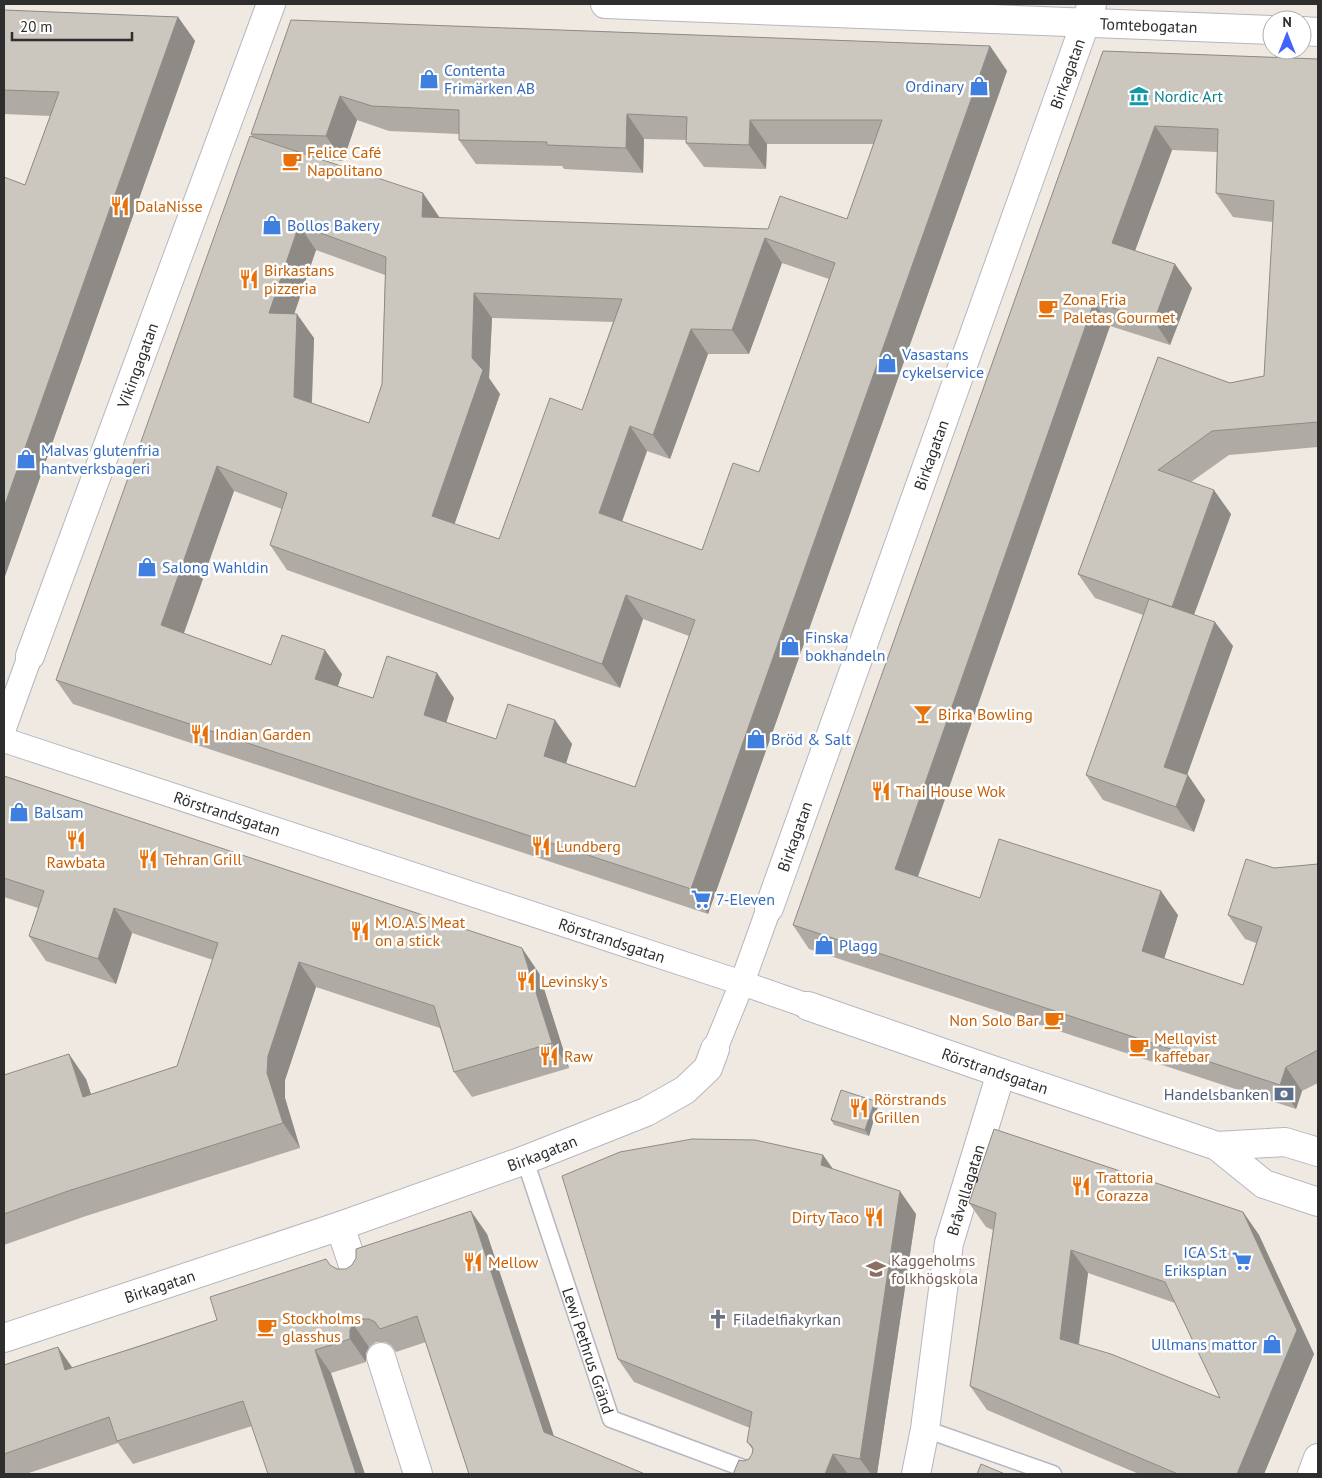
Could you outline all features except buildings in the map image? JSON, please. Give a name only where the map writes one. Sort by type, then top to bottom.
[{"type":"street","name":"Vikingagatan","points":[[4,728],[271,4]]},
{"type":"street","name":"Tomtebogatan","points":[[605,4],[1089,13],[1262,29]]},
{"type":"street","name":"Birkagatan","points":[[4,1338],[340,1226],[526,1160],[646,1112],[685,1090],[708,1068],[742,982],[1089,13]]},
{"type":"street","name":"Rörstrandsgatan","points":[[4,740],[742,982],[1217,1146],[1264,1184],[1318,1202]]},
{"type":"street","name":"Bråvallagatan","points":[[916,1474],[925,1429],[949,1243],[1001,1073]]},
{"type":"street","name":"Rörstrandsgatan","points":[[1217,1146],[1284,1142],[1318,1152]]},
{"type":"street","points":[[340,1226],[357,1277]]},
{"type":"street","points":[[381,1356],[418,1474]]},
{"type":"street","points":[[1312,1474],[1318,1458]]},
{"type":"lane","name":"Lewi Pethrus Gränd","points":[[526,1160],[611,1419],[759,1474]]},
{"type":"lane","points":[[925,1429],[1053,1474]]},
{"type":"place","name":"Contenta Frimärken AB","points":[[429,79]]},
{"type":"place","name":"Ordinary","points":[[979,86]]},
{"type":"place","name":"Nordic Art","points":[[1139,96]]},
{"type":"place","name":"Felice Café Napolitano","points":[[292,161]]},
{"type":"place","name":"DalaNisse","points":[[120,206]]},
{"type":"place","name":"Bollos Bakery","points":[[272,225]]},
{"type":"place","name":"Birkastans pizzeria","points":[[249,279]]},
{"type":"place","name":"Zona Fria Paletas Gourmet","points":[[1048,308]]},
{"type":"place","name":"Vasastans cykelservice","points":[[887,363]]},
{"type":"place","name":"Malvas glutenfria hantverksbageri","points":[[26,459]]},
{"type":"place","name":"Salong Wahldin","points":[[147,567]]},
{"type":"place","name":"Finska bokhandeln","points":[[790,646]]},
{"type":"place","name":"Birka Bowling","points":[[923,714]]},
{"type":"place","name":"Indian Garden","points":[[200,734]]},
{"type":"place","name":"Bröd & Salt","points":[[756,739]]},
{"type":"place","name":"Thai House Wok","points":[[881,791]]},
{"type":"place","name":"Balsam","points":[[19,812]]},
{"type":"place","name":"Rawbata","points":[[76,840]]},
{"type":"place","name":"Lundberg","points":[[541,846]]},
{"type":"place","name":"Tehran Grill","points":[[148,859]]},
{"type":"place","name":"7-Eleven","points":[[701,899]]},
{"type":"place","name":"M.O.A.S Meat on a stick","points":[[360,931]]},
{"type":"place","name":"Plagg","points":[[824,945]]},
{"type":"place","name":"Levinsky's","points":[[526,981]]},
{"type":"place","name":"Non Solo Bar","points":[[1054,1020]]},
{"type":"place","name":"Mellqvist kaffebar","points":[[1139,1047]]},
{"type":"place","name":"Raw","points":[[549,1056]]},
{"type":"place","name":"Handelsbanken","points":[[1284,1094]]},
{"type":"place","name":"Rörstrands Grillen","points":[[859,1108]]},
{"type":"place","name":"Trattoria Corazza","points":[[1081,1186]]},
{"type":"place","name":"Dirty Taco","points":[[874,1217]]},
{"type":"place","name":"ICA S:t Eriksplan","points":[[1242,1261]]},
{"type":"place","name":"Mellow","points":[[473,1262]]},
{"type":"place","name":"Kaggeholms folkhögskola","points":[[876,1269]]},
{"type":"place","name":"Filadelfiakyrkan","points":[[718,1319]]},
{"type":"place","name":"Stockholms glasshus","points":[[267,1327]]},
{"type":"place","name":"Ullmans mattor","points":[[1272,1344]]}]
